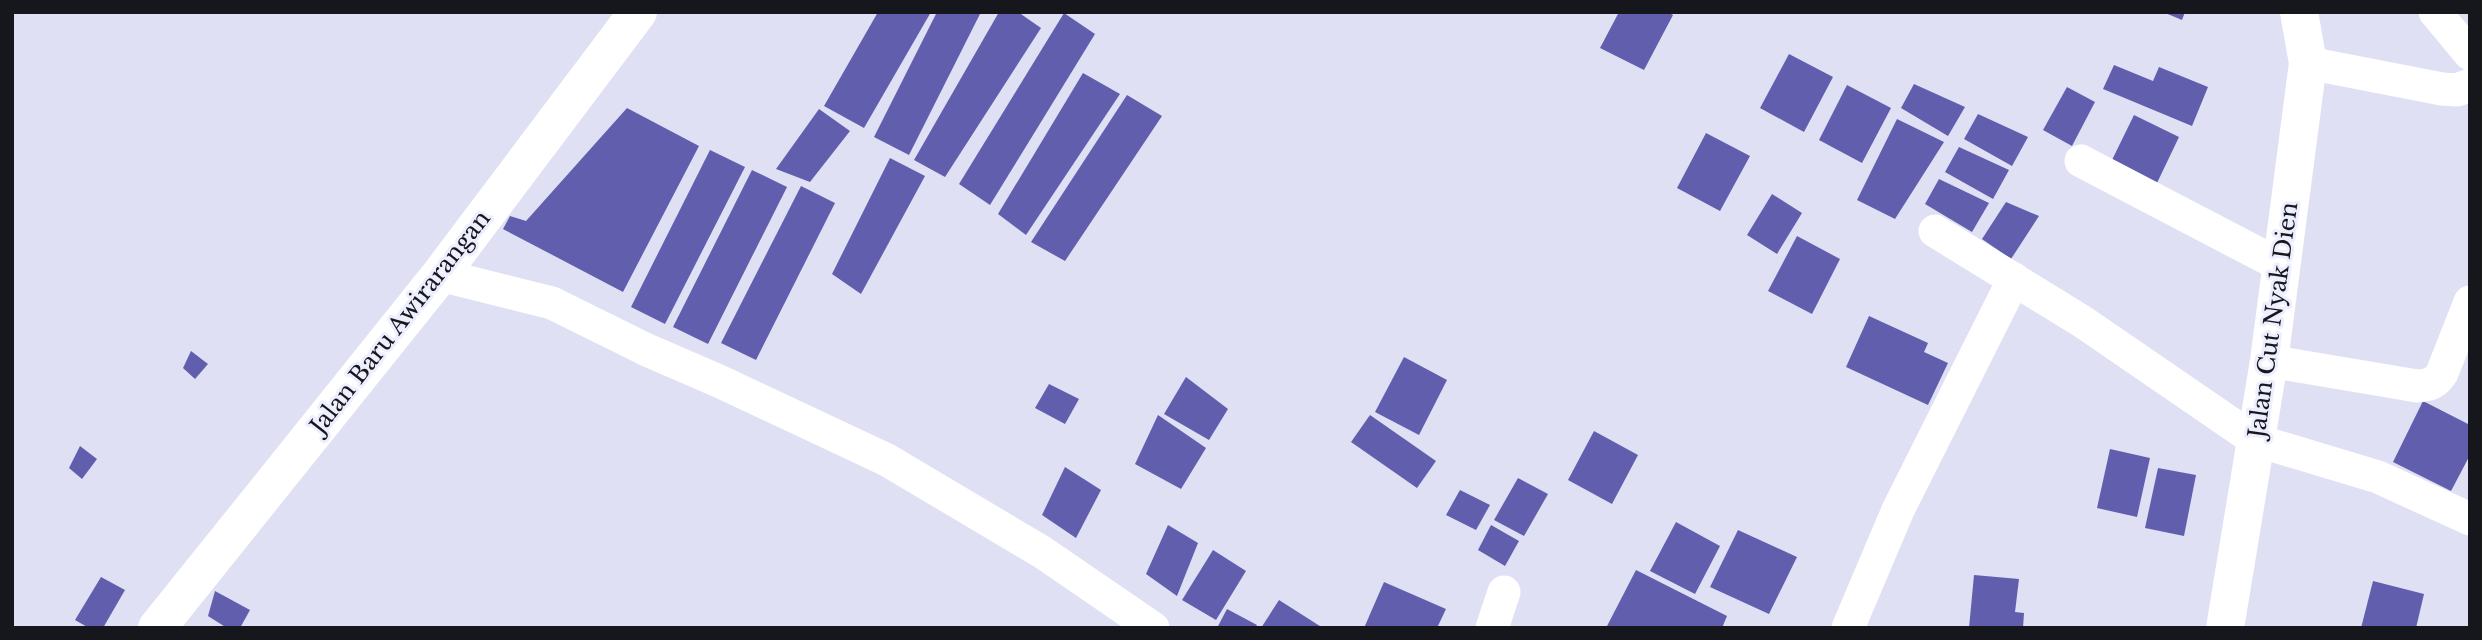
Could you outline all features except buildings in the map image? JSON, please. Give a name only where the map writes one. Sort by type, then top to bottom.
[{"type":"street","name":"Jalan Baru Awirarangan","points":[[157,628],[440,275],[638,12]]},
{"type":"street","name":"Jalan Cut Nyak Dien","points":[[2225,628],[2269,361],[2308,63],[2299,12]]},
{"type":"street","points":[[2435,12],[2470,54]]},
{"type":"street","points":[[2308,63],[2442,89],[2457,90],[2470,85]]},
{"type":"street","points":[[2081,161],[2282,266]]},
{"type":"street","points":[[1935,230],[2083,322],[2255,440],[2378,477],[2470,519]]},
{"type":"street","points":[[440,275],[552,303],[887,460],[1042,552],[1153,628]]},
{"type":"street","points":[[1848,628],[1898,510],[2014,279]]},
{"type":"street","points":[[2269,361],[2417,386],[2429,385],[2437,381],[2442,373],[2470,302]]},
{"type":"street","points":[[1492,628],[1503,592]]}]
